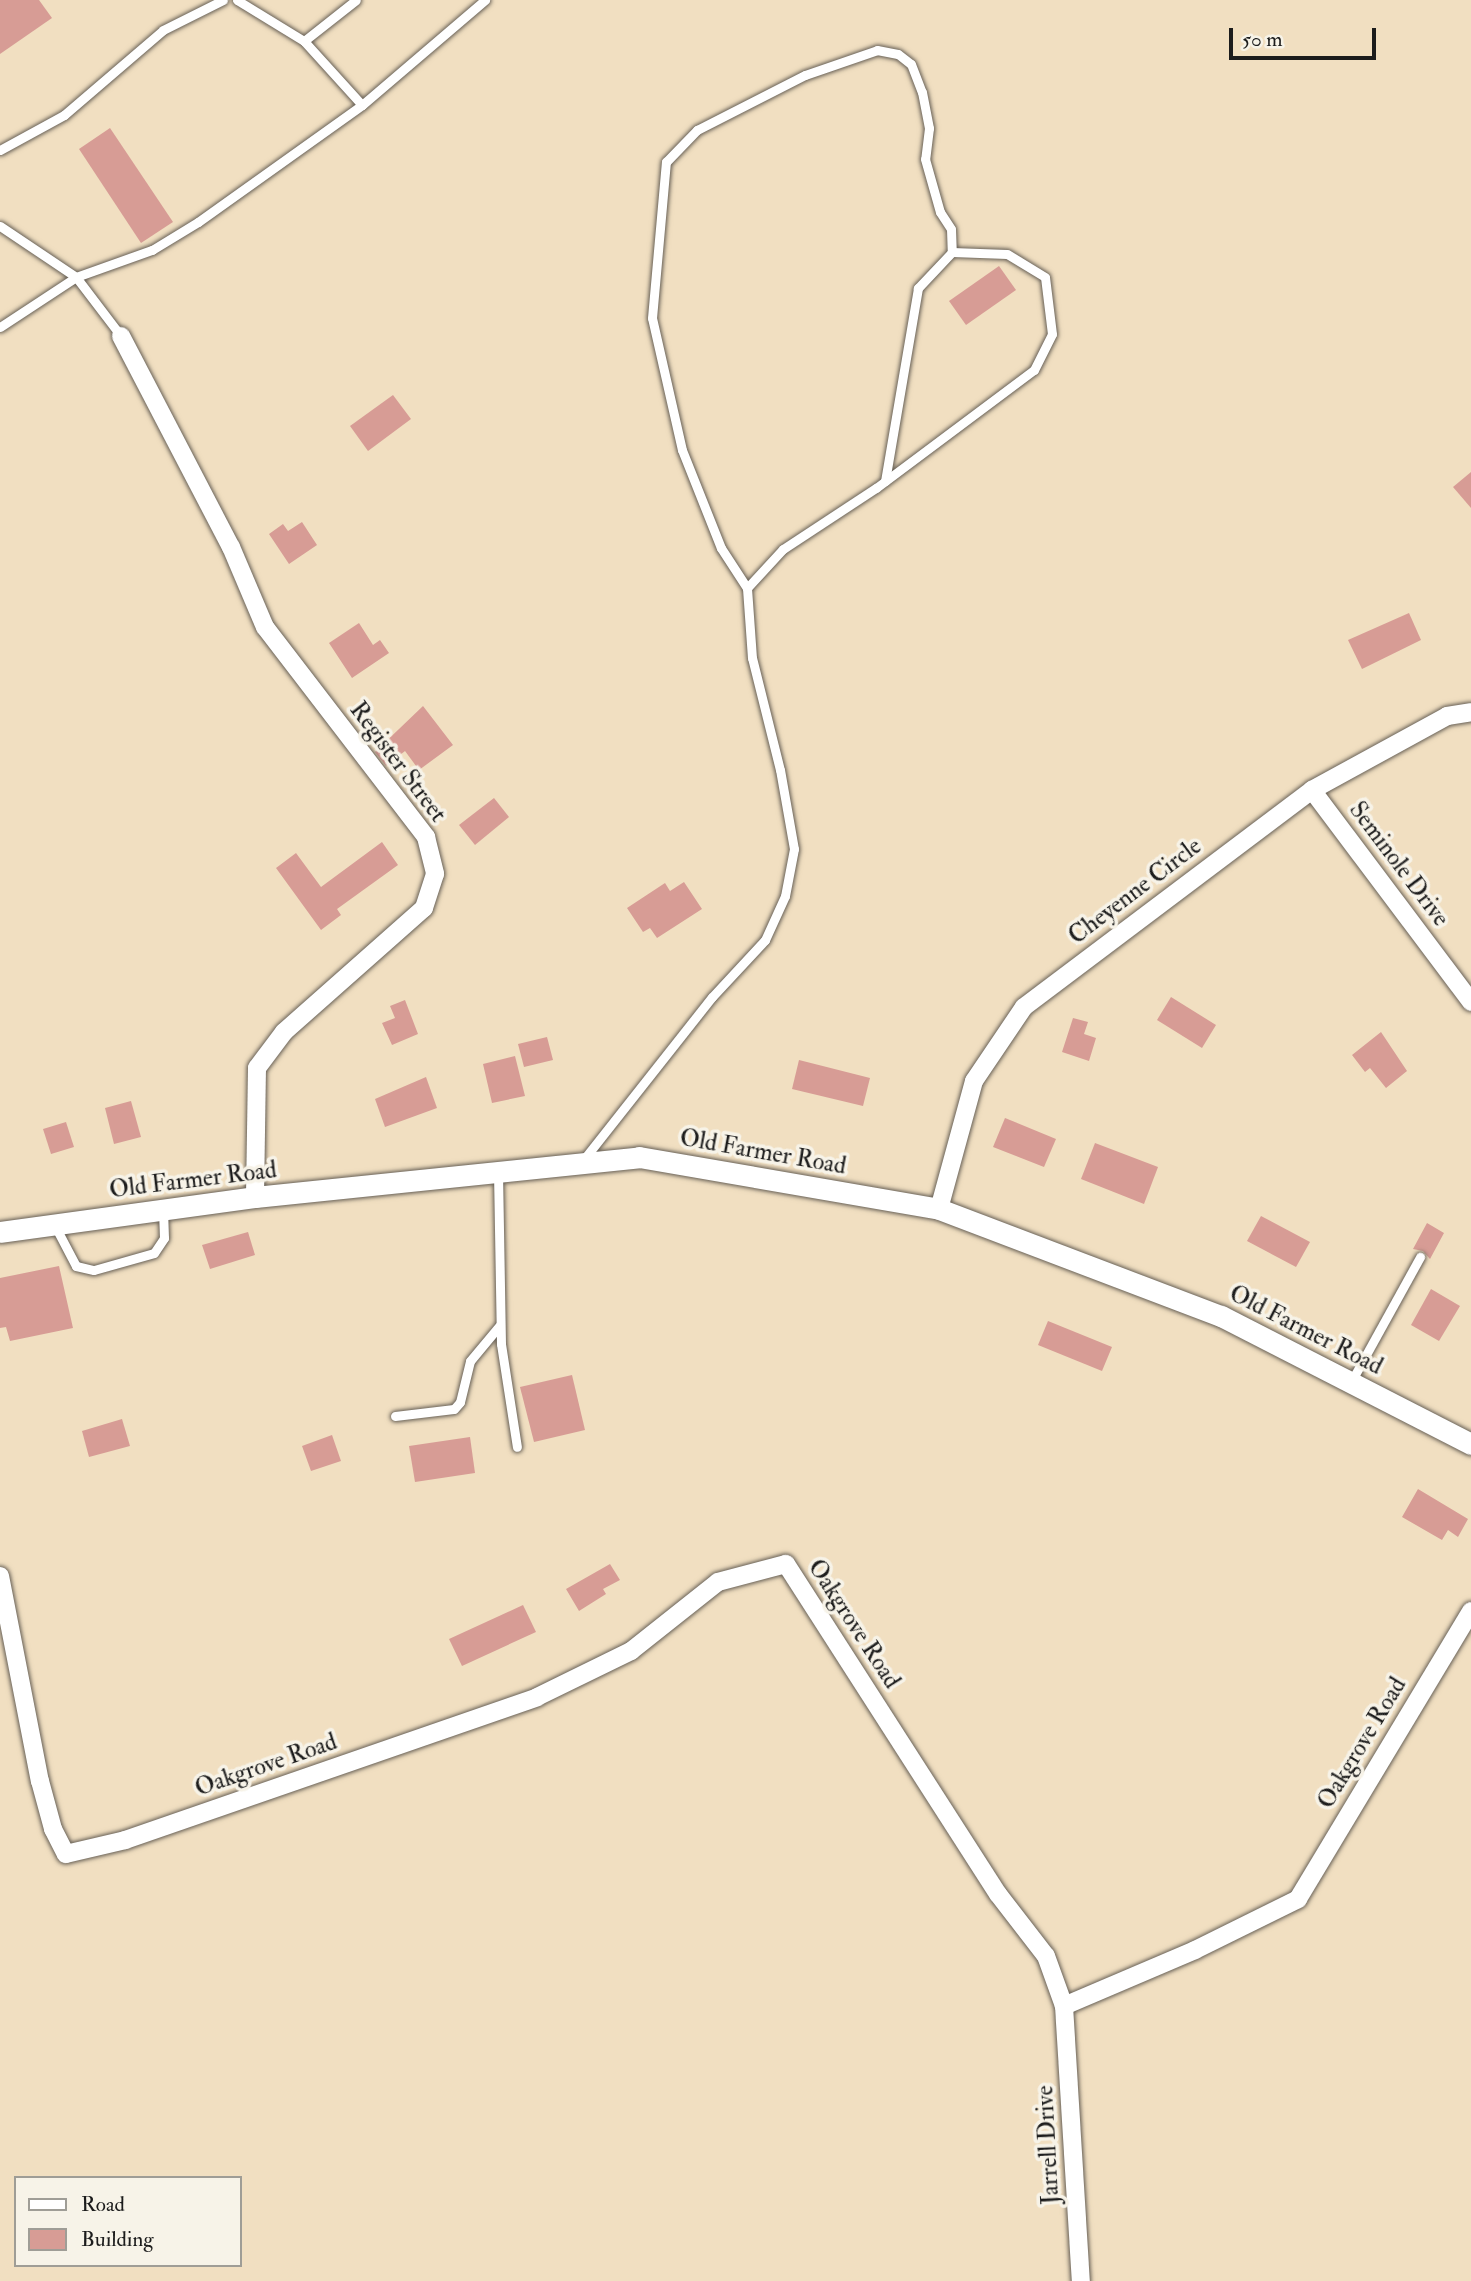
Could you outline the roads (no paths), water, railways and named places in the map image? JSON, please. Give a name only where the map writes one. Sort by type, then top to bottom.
[{"type":"street","name":"Register Street","points":[[121,336],[231,547],[265,627],[426,837],[435,874],[424,908],[284,1032],[257,1068],[255,1197]]},
{"type":"street","name":"Cheyenne Circle","points":[[939,1209],[974,1081],[1024,1007],[1312,790],[1447,716],[1471,712]]},
{"type":"street","name":"Seminole Drive","points":[[1312,790],[1471,1002]]},
{"type":"street","name":"Old Farmer Road","points":[[0,1232],[255,1197],[639,1157],[939,1209],[1221,1316],[1471,1444]]},
{"type":"street","name":"Oakgrove Road","points":[[0,1576],[40,1781],[52,1829],[66,1853],[125,1840],[537,1697],[631,1651],[718,1583],[786,1564],[998,1894],[1046,1956],[1064,2006],[1195,1951],[1298,1899],[1471,1611]]},
{"type":"street","name":"Jarrell Drive","points":[[1064,2006],[1081,2281]]},
{"type":"lane","points":[[0,150],[64,116],[163,30],[223,0]]},
{"type":"lane","points":[[237,0],[304,41],[362,105]]},
{"type":"lane","points":[[304,41],[356,0]]},
{"type":"lane","points":[[0,327],[76,277],[152,250],[362,105],[485,0]]},
{"type":"lane","points":[[581,1163],[712,998],[765,940],[785,896],[794,849],[780,770],[752,658],[747,588],[720,548],[682,450],[652,318],[666,162],[697,130],[805,75],[877,50],[898,54],[911,64],[922,92],[929,128],[925,159],[940,212],[951,229],[952,252],[918,288],[885,481]]},
{"type":"lane","points":[[0,226],[76,277],[121,336]]},
{"type":"lane","points":[[747,588],[783,549],[885,481],[1034,370],[1052,334],[1045,277],[1007,254],[952,252]]},
{"type":"lane","points":[[498,1172],[500,1325],[517,1447]]},
{"type":"lane","points":[[55,1224],[76,1266],[94,1270],[154,1253],[164,1238],[163,1210]]},
{"type":"lane","points":[[1351,1382],[1420,1257]]},
{"type":"lane","points":[[396,1416],[454,1409],[460,1402],[470,1361],[500,1325]]}]
